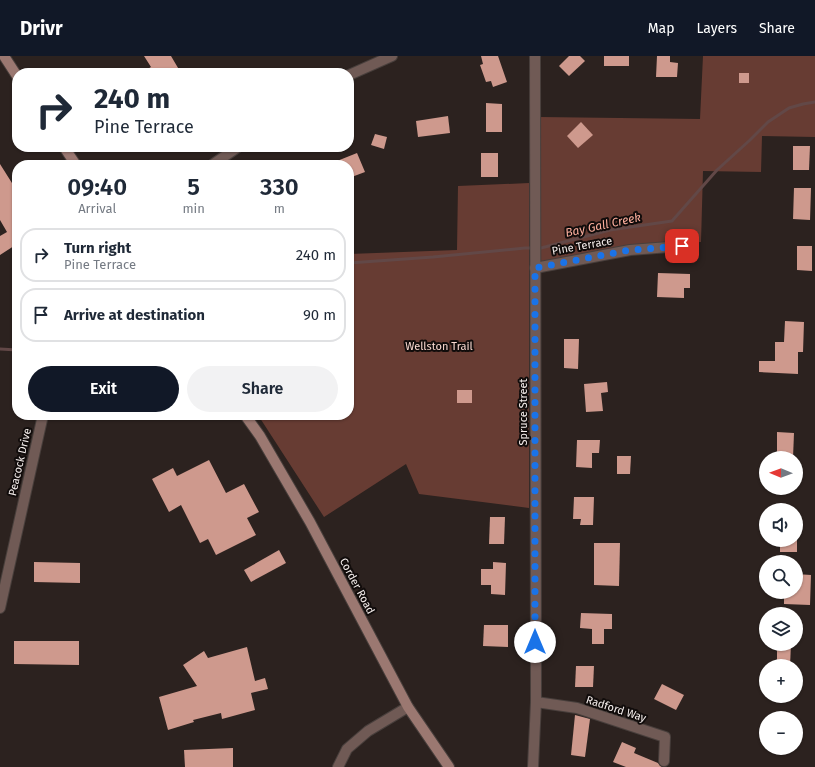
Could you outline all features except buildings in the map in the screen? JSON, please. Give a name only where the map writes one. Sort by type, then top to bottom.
[{"type":"street","points":[[4,56],[12,68]]},
{"type":"street","points":[[354,73],[392,56]]},
{"type":"street","name":"Spruce Street","points":[[533,767],[536,702],[535,56]]},
{"type":"street","points":[[219,160],[231,152]]},
{"type":"street","name":"Pine Terrace","points":[[535,264],[630,250],[682,246]]},
{"type":"street","name":"Peacock Drive","points":[[0,608],[42,420]]},
{"type":"street","name":"Corder Road","points":[[249,420],[260,436],[310,522],[408,707],[449,767]]},
{"type":"street","name":"Radford Way","points":[[536,702],[577,708],[665,737],[664,761]]},
{"type":"street","points":[[338,767],[347,749],[368,731],[408,707]]},
{"type":"green space","points":[[703,56],[815,56],[815,137],[762,136],[761,172],[703,171],[701,242],[627,246],[538,264],[540,117],[700,119]]},
{"type":"green space","name":"Wellston Trail","points":[[529,183],[529,508],[419,494],[406,464],[324,517],[261,420],[354,420],[354,254],[457,250],[458,186]]},
{"type":"waterway","name":"Bay Gall Creek","points":[[354,263],[525,248],[541,248],[610,230],[672,221],[717,170],[768,122],[789,108],[815,102]]},
{"type":"waterway","name":"Bay Gall Creek","points":[[0,349],[12,350]]},
{"type":"route","points":[[535,642],[535,268],[630,250],[682,246]]}]
